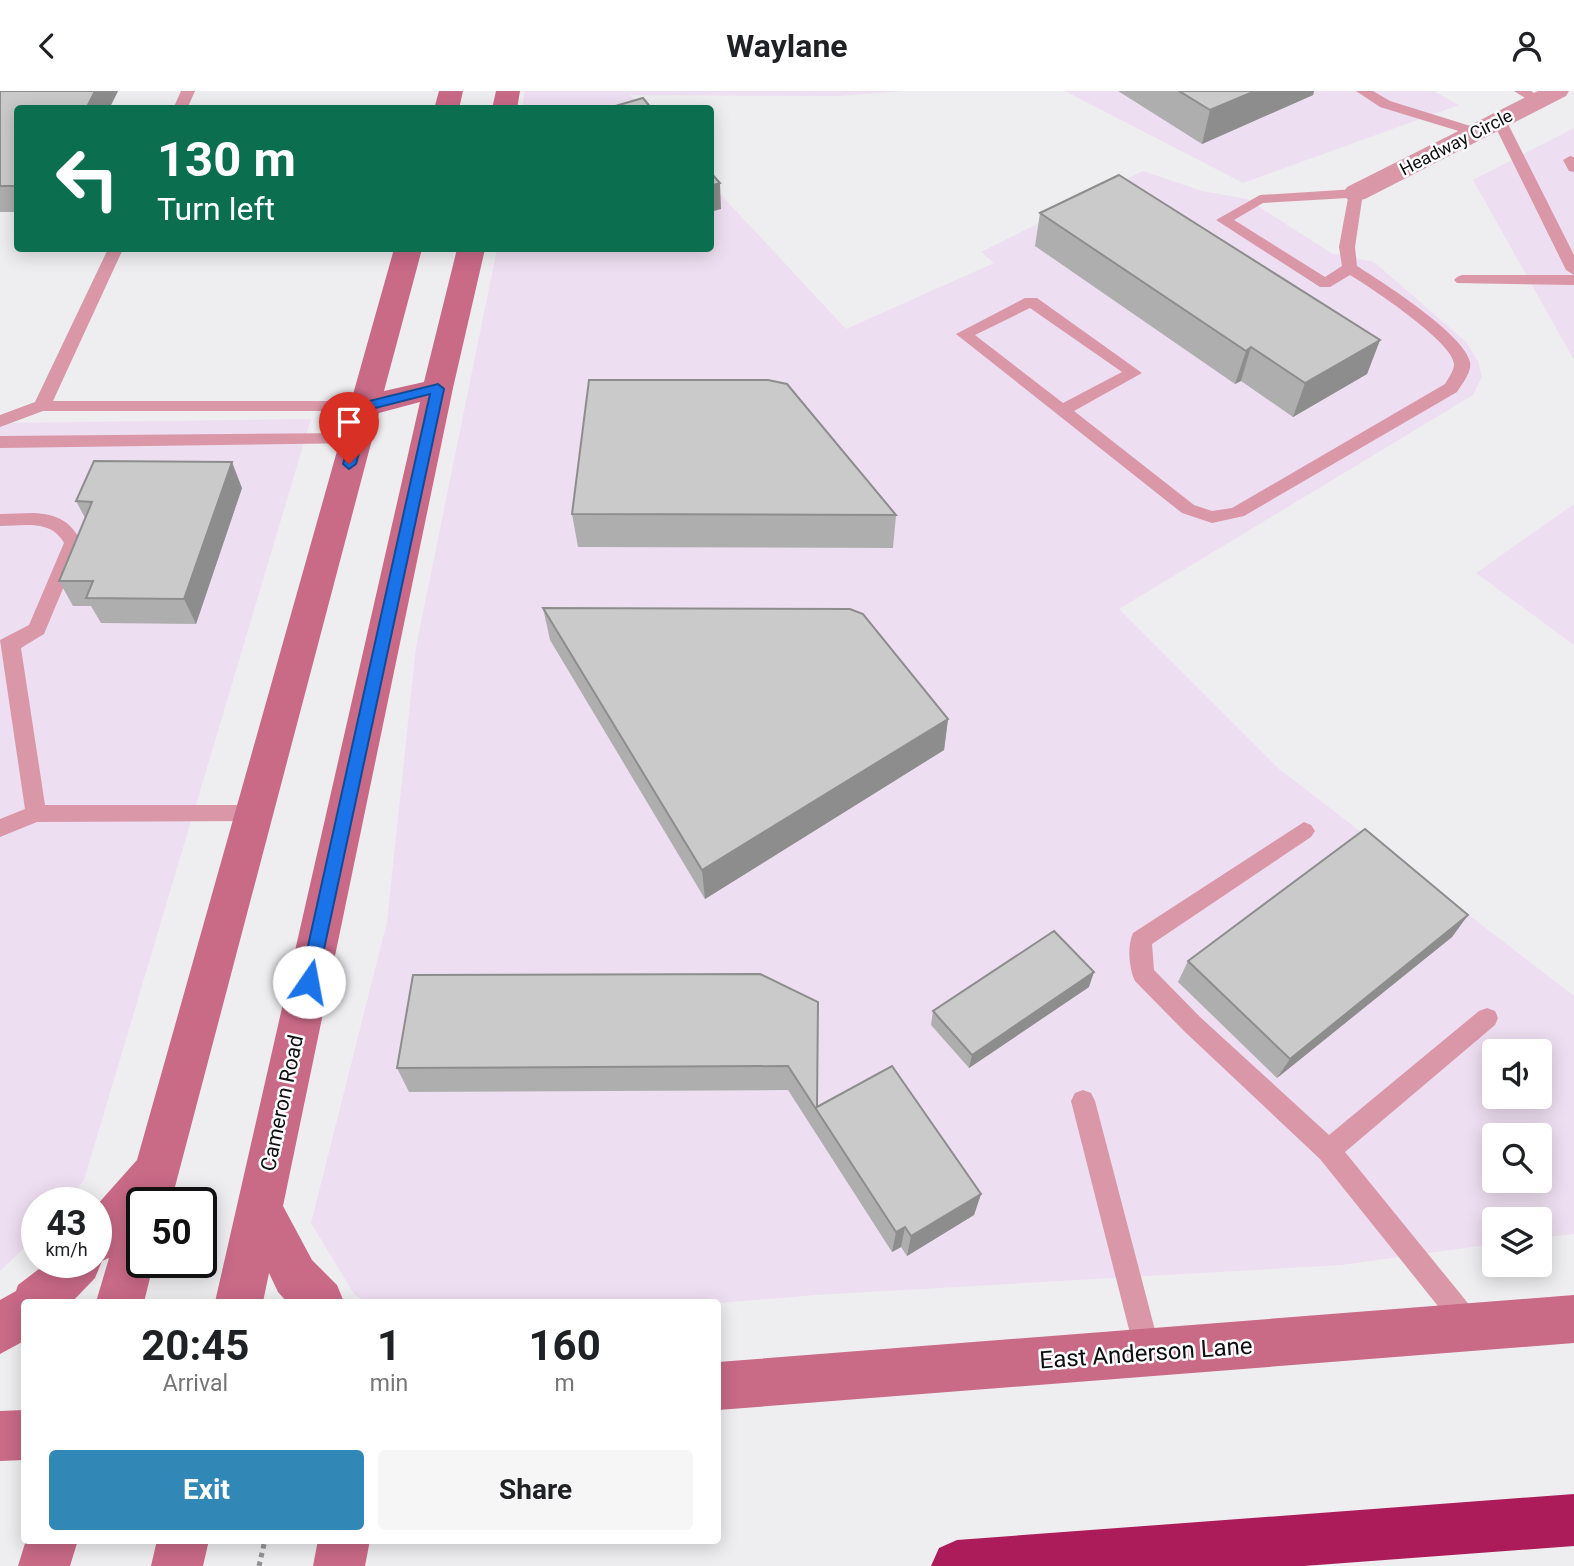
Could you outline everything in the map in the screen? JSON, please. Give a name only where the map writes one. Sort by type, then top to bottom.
[{"type":"highway","points":[[957,1566],[1574,1520]]},
{"type":"main road","points":[[152,1187],[407,252]]},
{"type":"main road","name":"Cameron Road","points":[[240,1299],[470,252]]},
{"type":"main road","points":[[365,406],[438,389]]},
{"type":"main road","points":[[259,1207],[295,1276],[317,1299]]},
{"type":"main road","points":[[112,1226],[126,1212]]},
{"type":"main road","points":[[39,1299],[65,1278]]},
{"type":"main road","points":[[121,1299],[127,1278]]},
{"type":"main road","points":[[0,1330],[21,1313]]},
{"type":"main road","name":"East Anderson Lane","points":[[721,1386],[1574,1319]]},
{"type":"main road","points":[[0,1436],[21,1435]]},
{"type":"main road","points":[[44,1566],[51,1544]]},
{"type":"main road","points":[[177,1566],[182,1544]]},
{"type":"main road","points":[[339,1566],[343,1544]]},
{"type":"street","name":"Headway Circle","points":[[1356,193],[1499,120],[1539,94]]},
{"type":"lane","points":[[1363,91],[1385,104],[1475,132]]},
{"type":"lane","points":[[1499,120],[1574,271]]},
{"type":"lane","points":[[1356,193],[1348,247],[1350,268],[1325,283],[1223,220],[1260,199],[1356,193]]},
{"type":"lane","points":[[1556,235],[1574,235]]},
{"type":"lane","points":[[42,406],[114,252]]},
{"type":"lane","points":[[1063,410],[1134,373],[1031,301],[964,334],[1188,509],[1200,516],[1216,519],[1238,512],[1451,388],[1458,376],[1462,363],[1460,354],[1445,339],[1382,287],[1350,268]]},
{"type":"lane","points":[[1462,280],[1574,280]]},
{"type":"lane","points":[[0,421],[42,406],[365,406]]},
{"type":"lane","points":[[0,442],[356,439]]},
{"type":"lane","points":[[0,520],[52,519],[68,530],[73,543],[37,629],[5,646],[36,814]]},
{"type":"lane","points":[[0,828],[36,814],[253,813]]},
{"type":"lane","points":[[1304,831],[1141,940],[1143,974],[1192,1024],[1329,1151],[1471,1327]]},
{"type":"lane","points":[[1329,1151],[1487,1018]]},
{"type":"lane","points":[[1083,1101],[1148,1353]]},
{"type":"path","points":[[259,1566],[264,1544]]},
{"type":"shaded area","points":[[525,91],[903,91],[840,96],[630,95],[638,105],[523,105]]},
{"type":"shaded area","points":[[1065,91],[1434,91],[1459,105],[1243,183]]},
{"type":"shaded area","points":[[1574,128],[1574,360],[1473,180]]},
{"type":"shaded area","points":[[1143,171],[1202,191],[1247,199],[1331,253],[1374,262],[1466,342],[1478,361],[1482,377],[1473,395],[1119,609],[1278,768],[1574,996],[1574,1234],[1552,1237],[1552,1207],[1482,1207],[1482,1246],[1341,1265],[721,1303],[721,1299],[362,1299],[354,1294],[311,1223],[387,922],[416,647],[496,252],[714,252],[714,187],[846,329],[994,263],[981,252]]},
{"type":"shaded area","points":[[311,419],[84,1180],[79,1187],[21,1187],[21,1251],[0,1271],[0,423]]},
{"type":"shaded area","points":[[1574,504],[1574,645],[1476,573]]},
{"type":"building","points":[[0,91],[95,91],[88,105],[14,105],[14,186],[0,186]]},
{"type":"building","points":[[1179,91],[1255,91],[1210,110]]},
{"type":"building","points":[[643,98],[649,105],[619,105]]},
{"type":"building","points":[[1119,175],[1380,340],[1305,383],[1251,347],[1246,351],[1040,213]]},
{"type":"building","points":[[589,380],[768,380],[787,384],[896,515],[572,514]]},
{"type":"building","points":[[94,461],[232,462],[184,599],[86,598],[93,581],[59,581],[92,502],[76,501]]},
{"type":"building","points":[[543,608],[850,609],[863,614],[948,719],[702,870]]},
{"type":"building","points":[[1365,829],[1468,915],[1290,1059],[1188,961]]},
{"type":"building","points":[[1054,931],[1094,972],[972,1055],[933,1011]]},
{"type":"building","points":[[760,974],[818,1002],[817,1107],[892,1066],[981,1194],[911,1236],[905,1227],[896,1232],[788,1066],[397,1068],[413,975]]},
{"type":"route","points":[[309,982],[438,389],[365,406],[349,464]]}]
